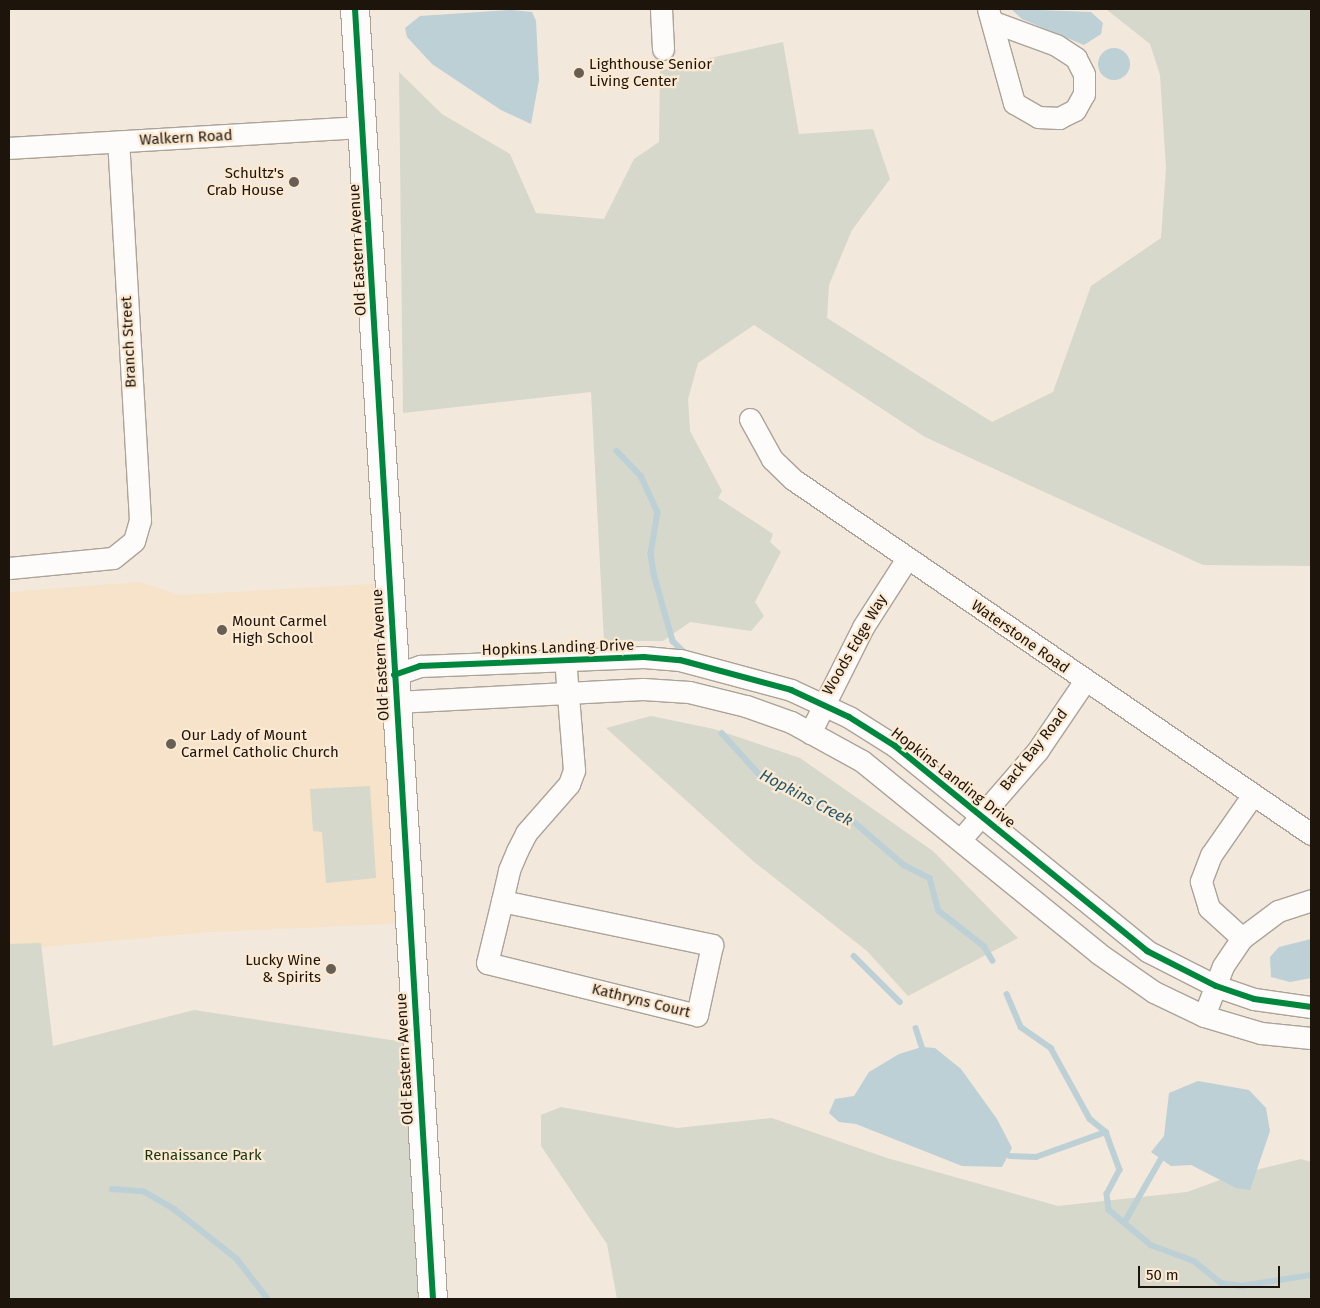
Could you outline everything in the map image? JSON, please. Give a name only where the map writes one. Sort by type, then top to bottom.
[{"type":"street","name":"Old Eastern Avenue","points":[[355,9],[433,1299]]},
{"type":"street","points":[[662,9],[664,49]]},
{"type":"street","points":[[990,16],[1056,45],[1076,58],[1084,74],[1084,94],[1075,110],[1059,118],[1038,117],[1014,103],[990,16]]},
{"type":"street","name":"Walkern Road","points":[[9,148],[363,127]]},
{"type":"street","name":"Branch Street","points":[[9,568],[102,562],[122,553],[134,541],[140,520],[118,142]]},
{"type":"street","name":"Waterstone Road","points":[[750,419],[767,453],[794,480],[906,560],[1084,682],[1311,834]]},
{"type":"street","name":"Woods Edge Way","points":[[810,733],[822,704],[906,560]]},
{"type":"street","name":"Hopkins Landing Drive","points":[[394,675],[420,666],[564,658],[680,660],[747,676],[822,704],[895,746],[1147,951],[1216,986],[1254,999],[1311,1007]]},
{"type":"street","name":"Kathryns Court","points":[[502,901],[712,946],[697,1016],[487,963],[502,901],[526,833],[561,795],[574,770],[564,658]]},
{"type":"street","name":"Back Bay Road","points":[[962,839],[1038,750],[1084,682]]},
{"type":"street","points":[[396,702],[567,691],[689,692],[746,706],[810,733],[862,761],[962,839],[1098,953],[1154,992],[1204,1016],[1261,1032],[1311,1038]]},
{"type":"street","points":[[1242,938],[1209,908],[1201,881],[1211,855],[1252,796]]},
{"type":"street","points":[[1204,1016],[1216,986],[1242,938],[1278,911],[1311,900]]},
{"type":"shaded area","points":[[1011,9],[1091,12],[1103,23],[1101,34],[1084,45],[1022,19]]},
{"type":"shaded area","points":[[511,10],[532,12],[536,21],[539,80],[531,124],[501,110],[432,64],[407,37],[405,28],[420,16]]},
{"type":"shaded area","points":[[1114,48],[1120,49],[1125,53],[1129,58],[1129,70],[1125,75],[1120,79],[1114,80],[1108,79],[1103,75],[1099,70],[1098,64],[1099,58],[1103,53],[1108,49]]},
{"type":"shaded area","points":[[140,582],[180,595],[390,583],[410,923],[210,932],[9,950],[9,592]]},
{"type":"shaded area","points":[[1311,939],[1311,978],[1290,982],[1271,977],[1270,957],[1279,947]]},
{"type":"shaded area","points":[[922,1047],[935,1048],[961,1069],[997,1119],[1012,1148],[1002,1167],[962,1166],[856,1124],[839,1122],[829,1113],[835,1099],[854,1096],[869,1072],[899,1054]]},
{"type":"shaded area","points":[[1198,1081],[1249,1090],[1266,1108],[1270,1131],[1250,1190],[1236,1188],[1191,1165],[1171,1166],[1151,1152],[1164,1136],[1169,1093]]},
{"type":"green space","points":[[1106,9],[1311,9],[1311,566],[1203,565],[925,437],[754,325],[698,363],[688,399],[690,431],[722,491],[718,498],[773,534],[770,542],[781,552],[755,602],[764,616],[751,631],[690,622],[663,641],[604,641],[591,392],[403,413],[399,72],[442,114],[510,154],[536,213],[604,219],[634,159],[659,142],[660,69],[783,42],[799,134],[873,129],[890,179],[852,230],[829,285],[827,318],[992,422],[1053,392],[1091,286],[1161,238],[1166,168],[1160,75],[1150,44]]},
{"type":"green space","points":[[651,716],[714,729],[800,758],[933,851],[1018,938],[908,996],[867,951],[753,861],[606,728]]},
{"type":"green space","points":[[370,786],[376,878],[326,883],[322,832],[313,831],[310,789]]},
{"type":"green space","name":"Renaissance Park","points":[[41,943],[53,1046],[194,1010],[417,1044],[433,1299],[9,1299],[9,944]]},
{"type":"green space","points":[[561,1107],[677,1128],[772,1118],[887,1158],[1058,1206],[1187,1192],[1231,1176],[1301,1159],[1311,1162],[1311,1299],[617,1299],[607,1244],[541,1146],[541,1115]]},
{"type":"waterway","points":[[617,451],[641,476],[658,512],[651,554],[654,574],[673,641],[685,653]]},
{"type":"waterway","name":"Hopkins Creek","points":[[722,733],[759,774],[795,790],[832,815],[852,820],[904,865],[930,878],[939,911],[984,946],[993,961]]},
{"type":"waterway","points":[[854,956],[900,1002]]},
{"type":"waterway","name":"Hopkins Creek","points":[[1007,994],[1021,1027],[1051,1048],[1090,1119],[1106,1132],[1120,1170],[1107,1194],[1109,1210],[1151,1245],[1194,1261],[1221,1283],[1242,1286],[1311,1275]]},
{"type":"waterway","points":[[916,1028],[922,1047]]},
{"type":"waterway","name":"Hopkins Creek","points":[[1010,1156],[1036,1157],[1106,1132]]},
{"type":"waterway","points":[[1124,1223],[1161,1159]]},
{"type":"waterway","points":[[112,1189],[143,1191],[174,1209],[237,1259],[268,1299]]},
{"type":"cycle path","points":[[355,9],[433,1299]]},
{"type":"cycle path","points":[[394,675],[420,666],[644,657],[680,660],[791,690],[849,717],[895,746],[1147,951],[1216,986],[1254,999],[1311,1007]]},
{"type":"place","name":"Lighthouse Senior Living Center","points":[[579,73]]},
{"type":"place","name":"Schultz's Crab House","points":[[294,182]]},
{"type":"place","name":"Mount Carmel High School","points":[[222,630]]},
{"type":"place","name":"Our Lady of Mount Carmel Catholic Church","points":[[171,744]]},
{"type":"place","name":"Lucky Wine & Spirits","points":[[331,969]]}]
